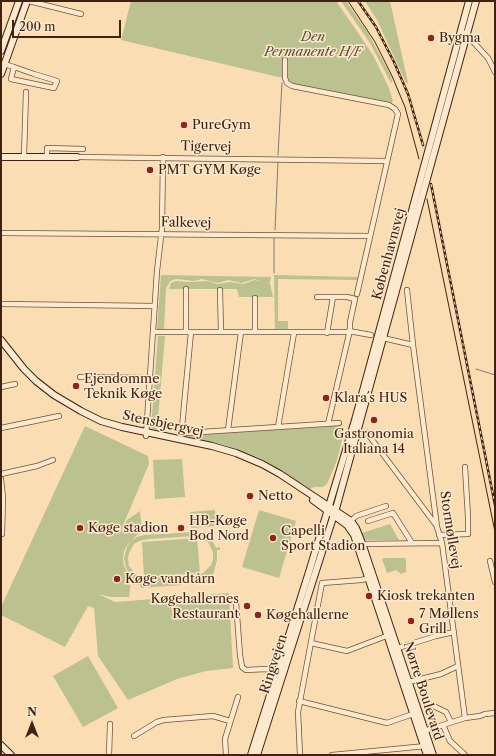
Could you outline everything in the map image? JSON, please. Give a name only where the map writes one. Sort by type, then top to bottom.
[{"type":"main road","points":[[1,51],[19,1],[22,1]]},
{"type":"main road","points":[[1,74],[28,1]]},
{"type":"main road","name":"Københavnsvej","points":[[328,509],[356,415],[468,1]]},
{"type":"main road","name":"Københavnsvej","points":[[334,513],[384,338],[476,1]]},
{"type":"main road","name":"Tigervej","points":[[2,156],[77,157]]},
{"type":"main road","name":"Stensbjergvej","points":[[1,340],[32,377],[54,395],[68,404],[101,421],[122,428],[212,449],[235,456],[261,467],[334,513]]},
{"type":"main road","name":"Stensbjergvej","points":[[1,345],[34,383],[66,407],[100,424],[122,431],[146,434]]},
{"type":"main road","name":"Ringvejen","points":[[257,755],[328,509]]},
{"type":"main road","name":"Ringvejen","points":[[251,755],[334,513]]},
{"type":"main road","name":"Nørre Boulevard","points":[[334,513],[351,521],[356,528],[414,714],[427,746],[433,755]]},
{"type":"main road","name":"Nørre Boulevard","points":[[334,513],[351,530],[360,544]]},
{"type":"main road","name":"Nørre Boulevard","points":[[390,635],[398,648],[409,682],[422,732]]},
{"type":"main road","points":[[1,745],[11,755]]},
{"type":"main road","name":"Nørre Boulevard","points":[[427,746],[427,755]]},
{"type":"street","points":[[28,1],[81,14]]},
{"type":"street","points":[[461,30],[488,58],[494,69]]},
{"type":"street","points":[[285,60],[285,78],[287,83],[292,86],[389,105],[395,109],[398,114],[328,424]]},
{"type":"street","points":[[4,64],[14,67],[57,81],[54,88],[11,79],[14,67]]},
{"type":"street","points":[[24,156],[26,92]]},
{"type":"street","points":[[47,156],[47,148],[84,148]]},
{"type":"street","name":"Tigervej","points":[[77,157],[387,161]]},
{"type":"street","points":[[146,434],[161,234],[163,157]]},
{"type":"street","name":"Falkevej","points":[[1,233],[370,236]]},
{"type":"street","points":[[186,289],[189,332],[182,427],[183,432],[339,423]]},
{"type":"street","points":[[220,290],[220,332]]},
{"type":"street","name":"Stormøllevej","points":[[407,290],[435,513],[437,527],[442,543],[465,718]]},
{"type":"street","points":[[317,297],[356,296]]},
{"type":"street","points":[[327,333],[334,297]]},
{"type":"street","points":[[255,298],[255,332]]},
{"type":"street","points":[[1,304],[155,306]]},
{"type":"street","points":[[154,332],[369,333]]},
{"type":"street","points":[[228,430],[241,332]]},
{"type":"street","points":[[278,427],[294,332]]},
{"type":"street","points":[[384,338],[413,345]]},
{"type":"street","points":[[80,377],[150,378]]},
{"type":"street","points":[[1,387],[15,384]]},
{"type":"street","points":[[1,428],[59,416]]},
{"type":"street","points":[[367,433],[437,527]]},
{"type":"street","points":[[1,474],[36,466],[53,460]]},
{"type":"street","points":[[439,535],[468,534],[465,467]]},
{"type":"street","points":[[1,480],[3,496],[2,534]]},
{"type":"street","points":[[351,521],[356,516],[386,506]]},
{"type":"street","points":[[368,521],[393,513],[412,543]]},
{"type":"street","points":[[429,516],[435,513]]},
{"type":"street","points":[[360,544],[442,543]]},
{"type":"street","points":[[490,561],[495,582]]},
{"type":"street","points":[[300,755],[298,712],[299,701],[322,584],[371,578]]},
{"type":"street","points":[[236,602],[242,667],[246,670],[266,669],[280,671]]},
{"type":"street","points":[[398,648],[454,632]]},
{"type":"street","name":"Nørre Boulevard","points":[[311,643],[347,650],[390,635]]},
{"type":"street","points":[[409,682],[441,674],[458,666]]},
{"type":"street","points":[[226,755],[225,739],[238,698]]},
{"type":"street","points":[[299,701],[387,723],[414,714]]},
{"type":"street","points":[[427,703],[446,712],[451,722]]},
{"type":"street","points":[[422,732],[465,718],[495,713]]},
{"type":"street","points":[[134,736],[157,722],[164,720],[213,716],[230,721]]},
{"type":"street","points":[[109,755],[110,724]]},
{"type":"street","points":[[443,725],[450,741],[465,755]]},
{"type":"street","points":[[332,755],[383,753],[427,746]]},
{"type":"green space","name":"Den Permanente H/F","points":[[131,1],[336,1],[374,57],[389,88],[393,101],[390,104],[292,84],[287,79],[121,40]]},
{"type":"green space","points":[[341,1],[346,1],[368,33],[391,76],[391,83],[370,43]]},
{"type":"green space","points":[[365,1],[390,1],[408,83],[406,83],[377,20]]},
{"type":"green space","points":[[161,275],[271,277],[270,282],[268,282],[270,283],[273,297],[239,297],[237,289],[169,289],[171,283],[176,281],[189,282],[208,281],[217,284],[230,282],[244,284],[254,280],[260,281],[254,279],[242,283],[228,280],[218,283],[202,279],[194,281],[176,279],[170,281],[166,289],[164,329],[157,329]]},
{"type":"green space","points":[[274,275],[358,277],[357,280],[278,279],[278,321],[288,321],[288,330],[275,330]]},
{"type":"green space","points":[[158,336],[165,336],[157,430],[151,428]]},
{"type":"green space","name":"Køge stadion","points":[[85,426],[148,456],[149,464],[119,535],[127,520],[140,511],[142,532],[128,544],[124,551],[124,566],[131,578],[129,597],[111,597],[98,594],[115,602],[229,593],[233,668],[206,671],[177,679],[128,700],[98,656],[94,608],[88,606],[65,647],[1,615],[1,607]]},
{"type":"green space","points":[[321,426],[341,426],[343,436],[337,460],[327,484],[323,487],[314,487],[310,489],[260,458],[225,445],[187,436]]},
{"type":"green space","points":[[182,459],[185,497],[155,499],[153,460]]},
{"type":"green space","points":[[215,510],[216,526],[191,528],[190,512]]},
{"type":"green space","points":[[259,510],[296,521],[279,578],[242,567]]},
{"type":"green space","points":[[390,524],[399,540],[366,540],[362,533]]},
{"type":"green space","name":"Køge stadion","points":[[196,532],[206,535],[213,542],[216,548],[220,547],[220,550],[217,550],[217,560],[211,583],[182,583],[182,585],[141,588],[140,585],[133,585],[132,577],[126,568],[124,558],[127,547],[131,541],[144,535]],"holes":[[[196,536],[208,542],[213,552],[213,560],[211,565],[203,573],[194,575],[144,578],[136,575],[129,566],[129,553],[134,544],[139,541],[148,539]]]},
{"type":"green space","points":[[197,538],[200,573],[144,577],[142,542]]},
{"type":"green space","points":[[405,558],[406,572],[401,574],[396,570],[387,573],[382,559]]},
{"type":"green space","points":[[88,656],[118,708],[83,727],[53,676]]},
{"type":"waterway","points":[[278,155],[282,83]]},
{"type":"waterway","points":[[275,230],[278,162]]},
{"type":"waterway","points":[[274,238],[274,273]]},
{"type":"waterway","points":[[476,369],[495,375]]},
{"type":"tram line","points":[[348,1],[375,42],[392,76],[405,107],[419,159]]},
{"type":"tram line","points":[[427,199],[495,532]]},
{"type":"railway","points":[[358,1],[376,27],[394,62],[408,94],[423,145]]},
{"type":"railway","points":[[431,184],[495,505]]},
{"type":"place","name":"Bygma","points":[[431,38]]},
{"type":"place","name":"PureGym","points":[[184,125]]},
{"type":"place","name":"PMT GYM Køge","points":[[150,170]]},
{"type":"place","name":"Ejendomme Teknik Køge","points":[[76,386]]},
{"type":"place","name":"Klara´s HUS","points":[[326,398]]},
{"type":"place","name":"Gastronomia Italiana 14","points":[[374,420]]},
{"type":"place","name":"Netto","points":[[250,496]]},
{"type":"place","name":"Køge stadion","points":[[80,528]]},
{"type":"place","name":"HB-Køge Bod Nord","points":[[181,528]]},
{"type":"place","name":"Capelli Sport Stadion","points":[[273,538]]},
{"type":"place","name":"Køge vandtårn","points":[[117,579]]},
{"type":"place","name":"Kiosk trekanten","points":[[369,596]]},
{"type":"place","name":"Køgehallernes Restaurant","points":[[247,606]]},
{"type":"place","name":"Køgehallerne","points":[[258,615]]},
{"type":"place","name":"7 Møllens Grill","points":[[411,621]]}]
